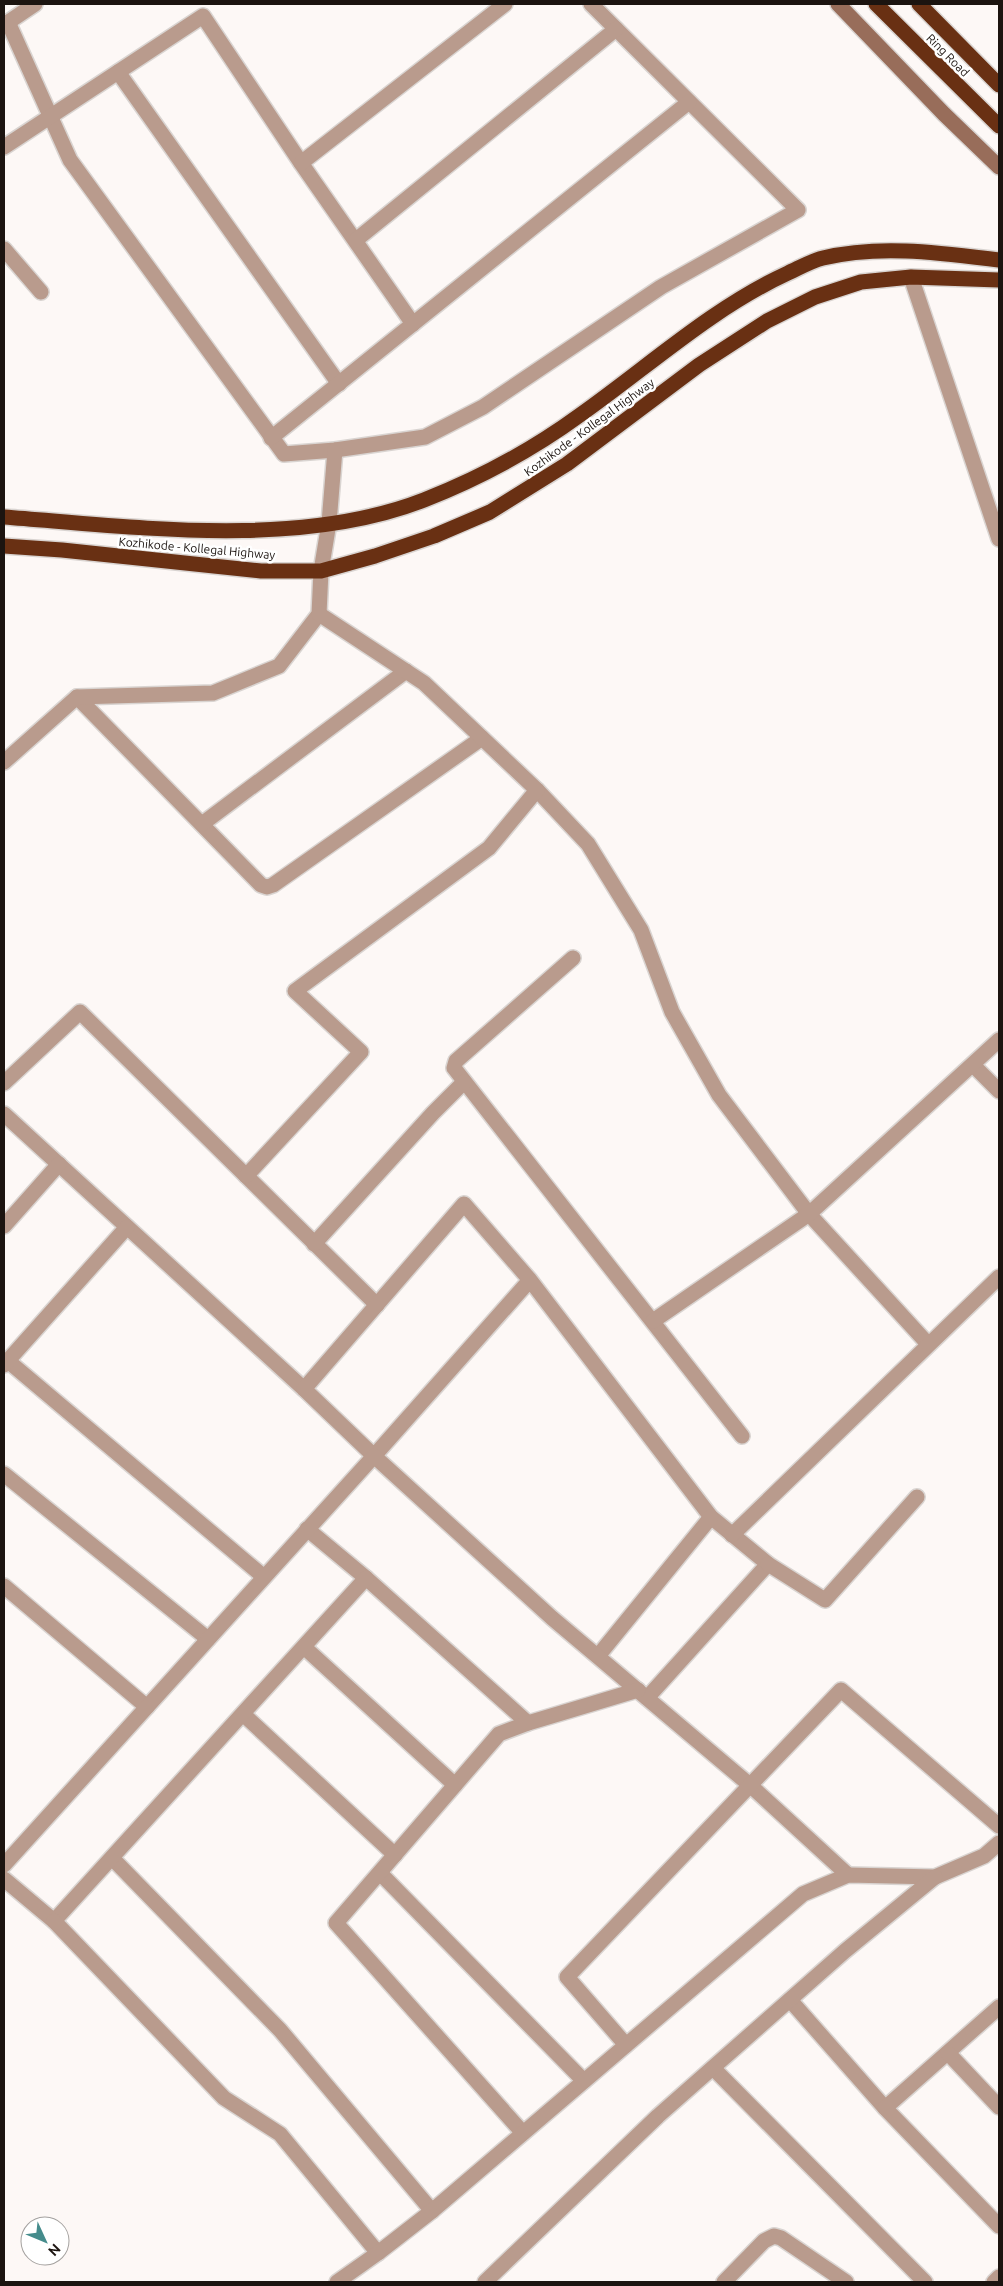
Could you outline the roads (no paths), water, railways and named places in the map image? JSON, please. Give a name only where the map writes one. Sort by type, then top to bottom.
[{"type":"highway","name":"Ring Road","points":[[876,4],[999,126]]},
{"type":"highway","name":"Ring Road","points":[[919,4],[999,85]]},
{"type":"highway","name":"Kozhikode - Kollegal Highway","points":[[4,517],[152,528],[265,530],[329,524],[367,517],[422,501],[526,452],[580,416],[672,346],[758,287],[821,259],[868,252],[938,253],[999,260]]},
{"type":"highway","name":"Kozhikode - Kollegal Highway","points":[[4,546],[62,550],[261,571],[321,571],[384,554],[434,536],[490,512],[567,464],[699,365],[766,321],[815,298],[862,282],[911,277],[999,280]]},
{"type":"street","points":[[35,4],[6,23],[70,160],[284,454],[335,450],[425,437],[483,407],[661,287],[798,210],[591,4]]},
{"type":"street","points":[[301,163],[505,4]]},
{"type":"street","points":[[838,4],[944,114],[999,167]]},
{"type":"street","points":[[4,147],[203,16],[301,163],[413,324]]},
{"type":"street","points":[[356,240],[616,29]]},
{"type":"street","points":[[118,72],[339,384]]},
{"type":"street","points":[[271,438],[689,102]]},
{"type":"street","points":[[4,249],[41,292]]},
{"type":"street","points":[[911,277],[999,539]]},
{"type":"street","points":[[4,762],[76,697],[213,694],[279,666],[319,614],[321,571],[329,524],[335,450]]},
{"type":"street","points":[[319,614],[424,683],[537,790],[588,844],[641,930],[672,1012],[720,1095],[809,1214],[928,1344]]},
{"type":"street","points":[[202,824],[406,671]]},
{"type":"street","points":[[76,697],[261,885],[267,887],[273,885],[482,738]]},
{"type":"street","points":[[246,1176],[362,1052],[295,991],[490,848],[537,790]]},
{"type":"street","points":[[573,958],[456,1061],[454,1068],[742,1436]]},
{"type":"street","points":[[4,1083],[80,1012],[377,1305]]},
{"type":"street","points":[[653,1321],[809,1214],[999,1040]]},
{"type":"street","points":[[973,1065],[999,1092]]},
{"type":"street","points":[[314,1244],[433,1113],[464,1082]]},
{"type":"street","points":[[4,1114],[552,1618],[751,1786],[848,1875]]},
{"type":"street","points":[[4,1226],[59,1164]]},
{"type":"street","points":[[304,1389],[464,1204],[530,1280],[711,1517],[768,1564],[825,1600],[917,1497]]},
{"type":"street","points":[[127,1227],[6,1363],[264,1577]]},
{"type":"street","points":[[732,1535],[999,1276]]},
{"type":"street","points":[[4,1865],[374,1456],[530,1280]]},
{"type":"street","points":[[4,1474],[208,1639]]},
{"type":"street","points":[[598,1656],[711,1517]]},
{"type":"street","points":[[307,1530],[366,1578],[528,1723]]},
{"type":"street","points":[[523,2133],[336,1923],[499,1734],[528,1723],[643,1694],[768,1564]]},
{"type":"street","points":[[54,1921],[366,1578]]},
{"type":"street","points":[[4,1586],[147,1707]]},
{"type":"street","points":[[304,1647],[455,1785]]},
{"type":"street","points":[[626,2045],[567,1977],[841,1690],[999,1826]]},
{"type":"street","points":[[243,1714],[395,1855]]},
{"type":"street","points":[[485,2282],[658,2116],[845,1951],[936,1877],[984,1856],[999,1843]]},
{"type":"street","points":[[112,1858],[280,2030],[432,2210]]},
{"type":"street","points":[[380,1873],[584,2081]]},
{"type":"street","points":[[337,2282],[378,2253],[432,2210],[803,1894],[848,1875],[936,1877]]},
{"type":"street","points":[[4,1879],[54,1921],[224,2098],[280,2134],[378,2253]]},
{"type":"street","points":[[790,2000],[885,2108],[999,2226]]},
{"type":"street","points":[[885,2108],[999,2007]]},
{"type":"street","points":[[948,2053],[999,2107]]},
{"type":"street","points":[[713,2068],[924,2282]]},
{"type":"street","points":[[724,2282],[764,2241],[774,2236],[781,2238],[846,2282]]},
{"type":"street","points":[[994,2282],[999,2277]]}]
